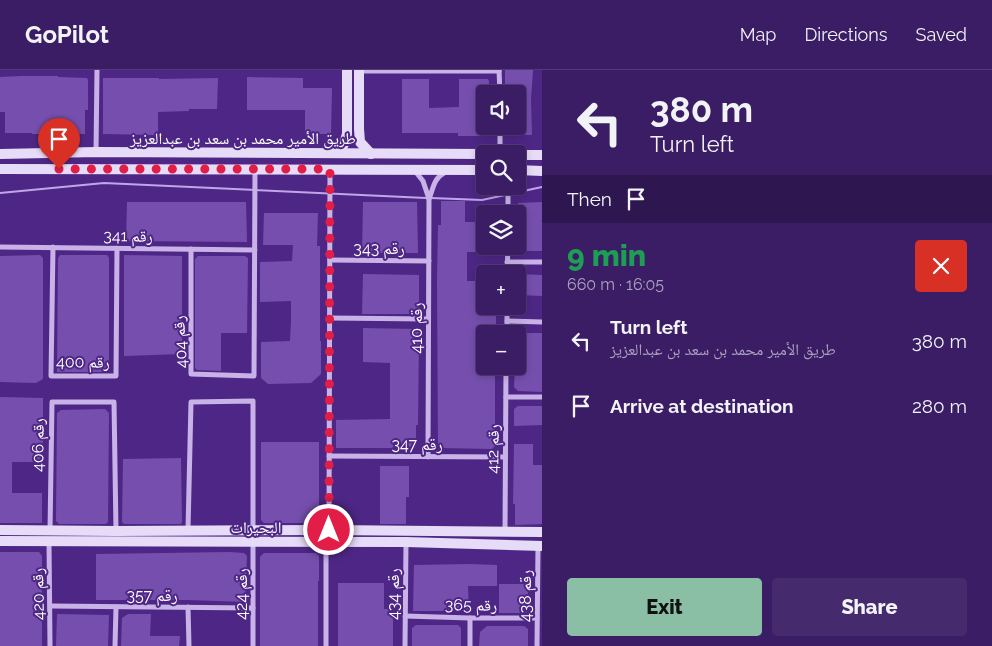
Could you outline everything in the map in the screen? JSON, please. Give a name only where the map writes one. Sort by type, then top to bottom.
[{"type":"street","points":[[96,152],[97,70]]},
{"type":"street","points":[[339,153],[347,134],[347,70]]},
{"type":"street","points":[[371,154],[360,142],[359,70],[499,71],[500,85]]},
{"type":"street","points":[[347,129],[359,129]]},
{"type":"street","name":"طريق الأمير محمد بن سعد بن عبدالعزيز","points":[[0,154],[96,152],[476,154]]},
{"type":"street","points":[[526,154],[542,155]]},
{"type":"street","name":"طريق الأمير محمد بن سعد بن عبدالعزيز","points":[[0,169],[476,170]]},
{"type":"street","points":[[255,169],[255,250]]},
{"type":"street","points":[[329,530],[330,169]]},
{"type":"street","points":[[412,169],[423,181],[429,199]]},
{"type":"street","points":[[429,199],[436,179],[450,170]]},
{"type":"street","points":[[526,170],[542,171]]},
{"type":"street","name":"رقم 410","points":[[428,457],[429,199]]},
{"type":"street","name":"رقم 341","points":[[0,247],[255,250]]},
{"type":"street","name":"رقم 400","points":[[53,248],[51,376],[116,376],[117,248]]},
{"type":"street","name":"رقم 404","points":[[191,249],[191,374],[254,376],[255,250]]},
{"type":"street","points":[[507,255],[507,262],[542,262]]},
{"type":"street","name":"رقم 343","points":[[330,260],[429,261]]},
{"type":"street","points":[[507,315],[507,325]]},
{"type":"street","points":[[330,318],[428,319]]},
{"type":"street","points":[[507,321],[542,322]]},
{"type":"street","name":"رقم 412","points":[[504,532],[506,375]]},
{"type":"street","points":[[506,397],[542,397]]},
{"type":"street","points":[[188,531],[191,402],[253,401],[253,530]]},
{"type":"street","name":"رقم 406","points":[[50,531],[52,402],[114,402],[116,531]]},
{"type":"street","name":"رقم 347","points":[[329,456],[505,457]]},
{"type":"street","name":"البحيرات","points":[[0,530],[542,532]]},
{"type":"street","points":[[407,542],[408,531]]},
{"type":"street","name":"البحيرات","points":[[0,541],[407,542],[540,546]]},
{"type":"street","name":"رقم 420","points":[[49,542],[50,646]]},
{"type":"street","name":"رقم 424","points":[[253,542],[253,646]]},
{"type":"street","points":[[326,542],[326,646]]},
{"type":"street","name":"رقم 434","points":[[405,646],[407,542]]},
{"type":"street","name":"رقم 438","points":[[537,646],[540,546]]},
{"type":"street","name":"رقم 357","points":[[50,606],[253,608]]},
{"type":"street","points":[[115,646],[116,607]]},
{"type":"street","points":[[188,607],[189,646]]},
{"type":"street","name":"رقم 365","points":[[406,616],[537,618]]},
{"type":"street","points":[[470,618],[470,646]]},
{"type":"building","points":[[505,70],[533,70],[531,99],[532,135],[526,135],[526,85],[505,85]]},
{"type":"building","points":[[0,77],[87,78],[88,110],[85,110],[85,134],[5,133],[5,112],[0,112]]},
{"type":"building","points":[[247,77],[303,78],[303,88],[332,88],[331,134],[305,134],[305,110],[247,110]]},
{"type":"building","points":[[103,78],[218,78],[217,109],[158,112],[158,135],[103,134]]},
{"type":"building","points":[[402,79],[429,79],[429,108],[459,107],[459,79],[488,79],[489,85],[476,85],[476,135],[486,136],[458,136],[458,133],[402,133]]},
{"type":"building","points":[[441,201],[465,201],[465,222],[476,222],[476,252],[467,252],[467,281],[476,281],[476,315],[496,315],[496,325],[476,325],[476,375],[495,375],[495,446],[492,449],[440,448],[438,446],[437,280],[438,225],[441,225]]},
{"type":"building","points":[[127,202],[246,202],[247,242],[126,241]]},
{"type":"building","points":[[363,202],[417,202],[418,253],[362,253]]},
{"type":"building","points":[[542,202],[542,251],[526,251],[526,205],[518,205],[518,203]]},
{"type":"building","points":[[264,213],[318,213],[317,246],[320,246],[321,374],[311,383],[268,384],[261,378],[261,342],[290,341],[291,301],[260,302],[260,262],[292,261],[293,245],[263,245]]},
{"type":"building","points":[[40,255],[43,258],[43,379],[36,383],[0,382],[0,256]]},
{"type":"building","points":[[60,255],[107,255],[109,258],[109,369],[107,372],[57,372],[58,258]]},
{"type":"building","points":[[124,255],[182,256],[182,354],[124,356]]},
{"type":"building","points":[[198,256],[245,256],[248,258],[247,333],[221,333],[221,371],[197,370],[195,368],[195,259]]},
{"type":"building","points":[[363,274],[419,275],[419,314],[362,314]]},
{"type":"building","points":[[526,274],[542,275],[542,296],[526,295]]},
{"type":"building","points":[[363,328],[417,329],[419,332],[416,448],[336,448],[336,420],[390,419],[390,363],[363,362]]},
{"type":"building","points":[[526,333],[542,333],[542,392],[518,391],[514,387],[515,375],[526,375]]},
{"type":"building","points":[[0,397],[43,398],[43,462],[12,462],[12,493],[42,493],[42,523],[0,523]]},
{"type":"building","points":[[518,406],[542,406],[542,425],[514,426],[514,409]]},
{"type":"building","points":[[105,409],[109,413],[108,522],[106,524],[59,524],[56,521],[57,413],[61,410]]},
{"type":"building","points":[[261,442],[319,442],[319,519],[314,523],[264,523],[261,520]]},
{"type":"building","points":[[514,444],[533,444],[533,465],[542,465],[542,524],[515,525],[515,504],[513,504]]},
{"type":"building","points":[[181,458],[181,524],[124,524],[122,522],[123,459]]},
{"type":"building","points":[[380,466],[409,466],[409,497],[406,497],[406,524],[380,524]]},
{"type":"building","points":[[0,552],[39,552],[42,556],[42,646],[0,646]]},
{"type":"building","points":[[244,553],[247,556],[245,602],[96,600],[96,554]]},
{"type":"building","points":[[264,553],[316,553],[319,556],[318,646],[260,646],[260,557]]},
{"type":"building","points":[[414,565],[497,565],[497,586],[468,586],[469,611],[413,611]]},
{"type":"building","points":[[338,583],[384,583],[384,609],[393,609],[393,646],[338,646]]},
{"type":"building","points":[[499,584],[528,584],[528,610],[525,613],[499,613]]},
{"type":"building","points":[[57,614],[109,615],[108,646],[56,646]]},
{"type":"building","points":[[128,614],[151,614],[150,636],[180,636],[179,646],[121,646],[122,618]]},
{"type":"building","points":[[416,625],[458,625],[461,628],[461,646],[412,646],[412,628]]},
{"type":"building","points":[[487,626],[524,626],[528,629],[528,646],[479,646],[480,632]]},
{"type":"waterway","points":[[0,193],[104,183],[426,198]]},
{"type":"waterway","points":[[431,198],[482,200],[542,187]]},
{"type":"route","points":[[59,169],[330,169],[329,530]]}]
